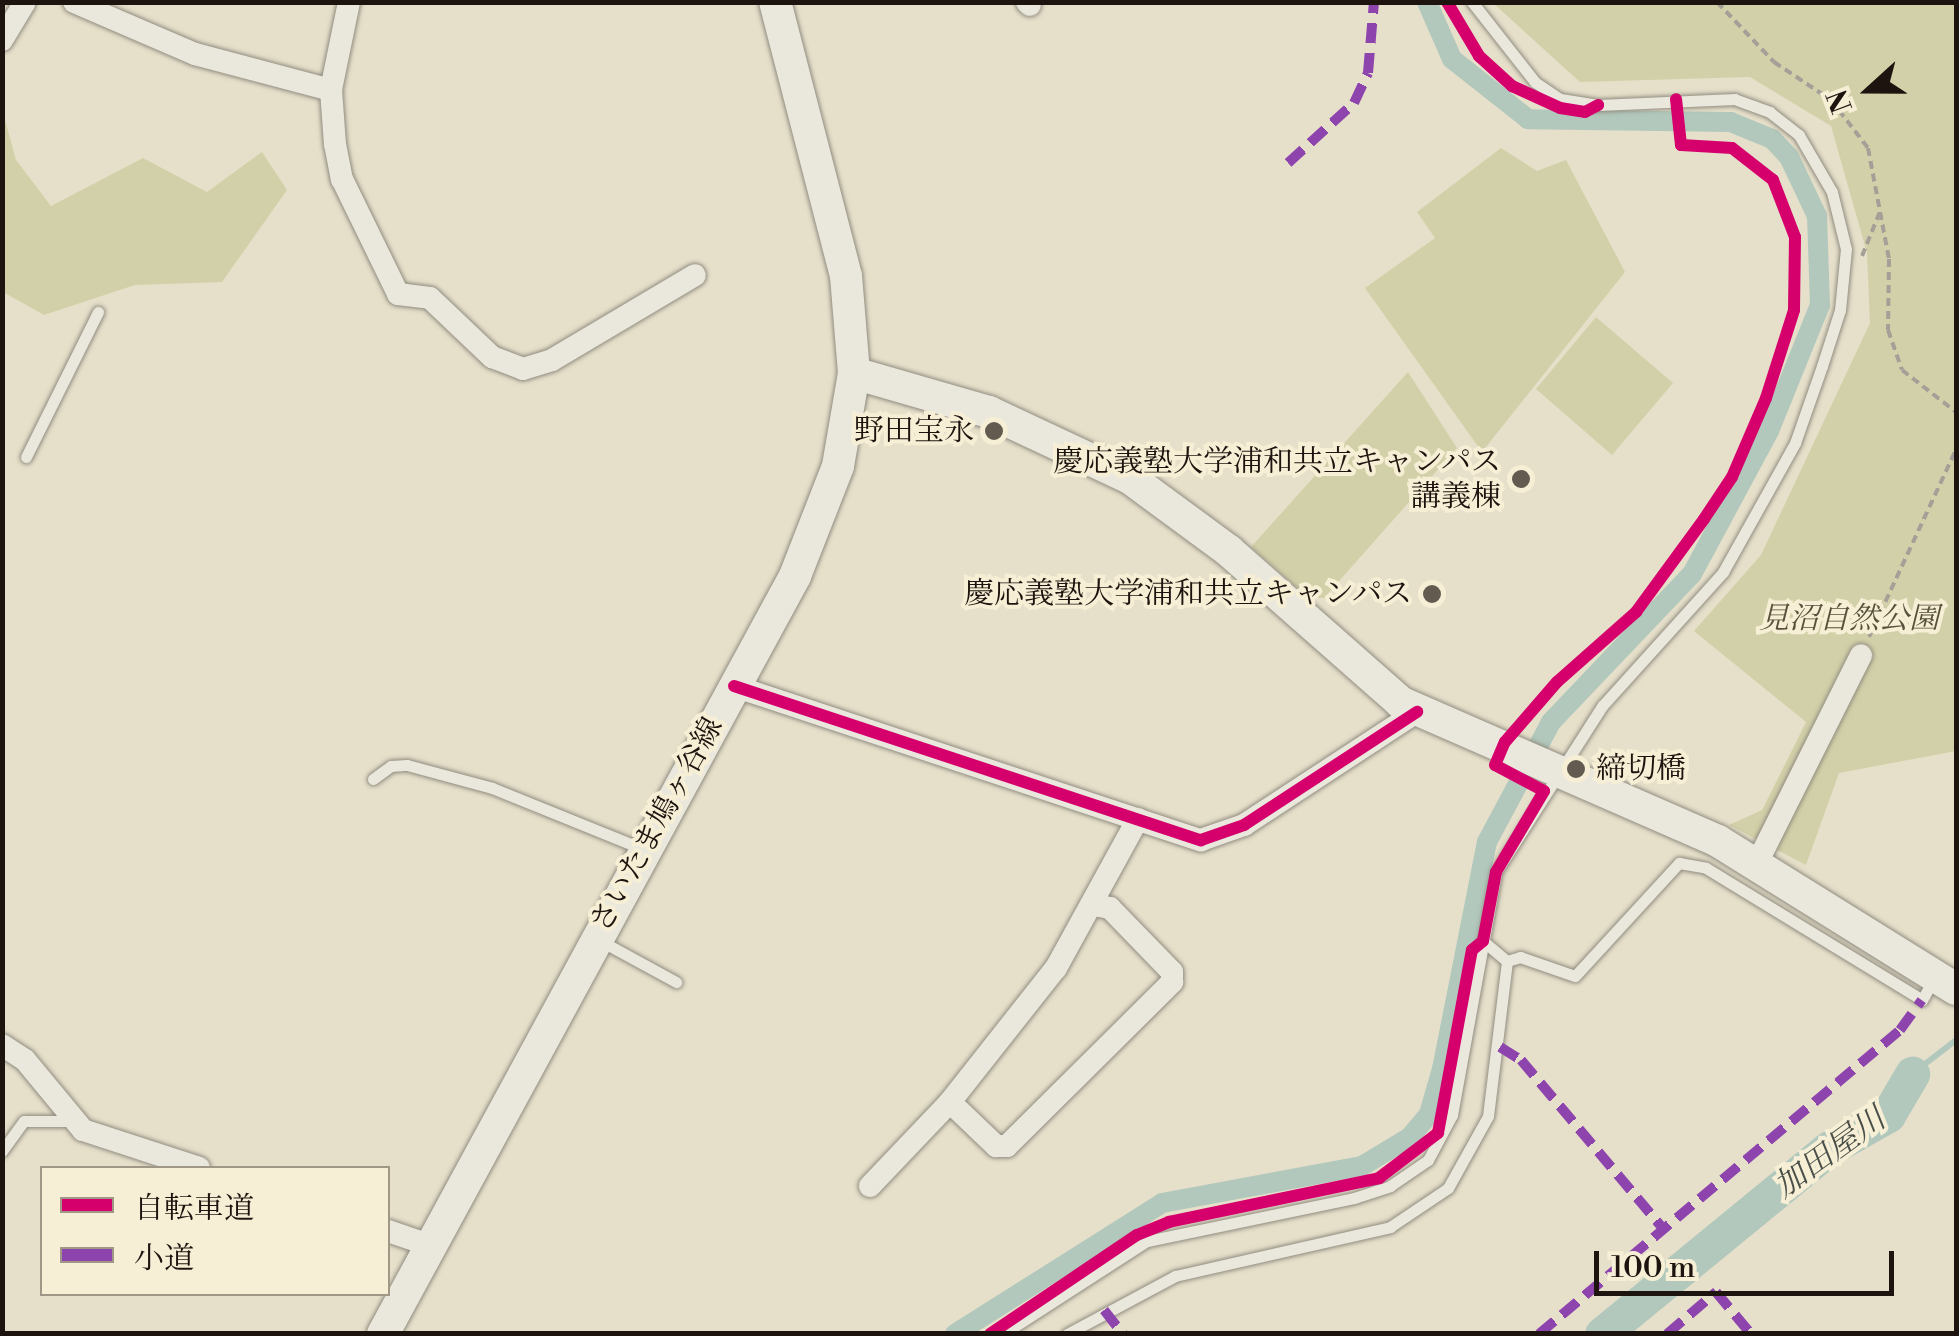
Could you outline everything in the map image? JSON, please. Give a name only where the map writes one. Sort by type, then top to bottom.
[{"type":"main road","name":"さいたま鳩ヶ谷線","points":[[383,1334],[734,686],[824,510],[854,374],[846,276],[776,2]]},
{"type":"main road","points":[[854,374],[1004,418],[1130,478],[1229,550],[1356,667],[1417,712],[1552,773],[1676,820],[1758,862],[1946,983]]},
{"type":"street","points":[[2,40],[25,2]]},
{"type":"street","points":[[74,2],[234,67],[331,90]]},
{"type":"street","points":[[118,23],[133,2]]},
{"type":"street","points":[[350,2],[331,90],[342,179],[398,294],[430,298],[448,308],[505,365],[523,369],[552,360],[695,275]]},
{"type":"street","points":[[1758,862],[1860,655]]},
{"type":"street","points":[[734,686],[1201,840],[1223,836],[1417,712]]},
{"type":"street","points":[[870,1186],[950,1102],[1056,968],[1095,905],[1138,819]]},
{"type":"street","points":[[950,1102],[996,1146],[1007,1146],[1172,982],[1172,972],[1110,908],[1095,905]]},
{"type":"street","points":[[2,1045],[25,1060],[83,1130],[193,1166]]},
{"type":"street","points":[[390,1232],[432,1246]]},
{"type":"lane","points":[[1003,1334],[1147,1241],[1354,1198],[1413,1173],[1444,1138],[1452,1116],[1496,872],[1552,773],[1604,705],[1696,610],[1795,443],[1840,310],[1846,249],[1823,172],[1799,135],[1770,112],[1705,98],[1598,105],[1560,99],[1535,82],[1472,2]]},
{"type":"lane","points":[[26,457],[98,312]]},
{"type":"lane","points":[[373,779],[391,766],[407,765],[492,788],[643,849]]},
{"type":"lane","points":[[1507,961],[1520,957],[1575,976],[1679,863],[1706,868],[1922,1000],[1946,983]]},
{"type":"lane","points":[[596,938],[676,982]]},
{"type":"lane","points":[[1483,941],[1507,961]]},
{"type":"lane","points":[[1067,1334],[1175,1276],[1390,1227],[1448,1188],[1488,1116],[1507,961]]},
{"type":"lane","points":[[2,1152],[24,1121],[76,1122]]},
{"type":"path","points":[[1717,2],[1774,62],[1830,100],[1868,148],[1889,259],[1888,330],[1902,370],[1956,412]]},
{"type":"path","points":[[1860,655],[1956,450]]},
{"type":"green space","name":"見沼自然公園","points":[[1493,3],[1956,3],[1956,751],[1839,773],[1806,865],[1729,825],[1762,810],[1806,722],[1694,631],[1761,555],[1870,323],[1867,253],[1831,126],[1750,77],[1580,82]]},
{"type":"green space","points":[[2,109],[16,160],[51,206],[143,158],[207,192],[262,152],[287,190],[222,282],[135,285],[44,315],[3,292]]},
{"type":"green space","points":[[1501,148],[1537,171],[1566,160],[1625,272],[1482,452],[1365,288],[1435,238],[1417,212]]},
{"type":"green space","points":[[1596,317],[1673,383],[1612,455],[1536,389]]},
{"type":"green space","points":[[1408,372],[1457,448],[1324,598],[1309,598],[1251,547]]},
{"type":"waterway","points":[[955,1334],[1162,1203],[1362,1166],[1410,1137],[1429,1114],[1442,1069],[1487,842],[1551,722],[1692,574],[1769,431],[1820,305],[1817,216],[1789,157],[1772,139],[1731,122],[1528,119],[1452,59],[1427,2]]},
{"type":"waterway","name":"加田屋川","points":[[1912,1074],[1956,1040]]},
{"type":"waterway","name":"加田屋川","points":[[1602,1334],[1828,1149],[1888,1115],[1912,1074]]},
{"type":"marked path","points":[[1288,163],[1354,103],[1368,73],[1374,2]]},
{"type":"marked path","points":[[1539,1334],[1900,1030],[1922,1000]]},
{"type":"marked path","points":[[1500,1047],[1521,1060],[1664,1230]]},
{"type":"marked path","points":[[1667,1334],[1716,1292],[1751,1334]]},
{"type":"marked path","points":[[1104,1310],[1123,1334]]},
{"type":"cycle path","points":[[1447,2],[1479,56],[1512,86],[1560,108],[1585,112],[1598,105]]},
{"type":"cycle path","points":[[990,1334],[1137,1235],[1169,1222],[1379,1178],[1438,1133],[1472,950],[1483,941],[1496,872],[1544,791],[1495,765],[1505,742],[1557,682],[1636,612],[1732,477],[1766,398],[1794,310],[1795,237],[1773,180],[1732,148],[1681,145],[1676,99]]},
{"type":"cycle path","points":[[734,686],[1201,840],[1244,825],[1417,712]]},
{"type":"place","name":"野田宝永","points":[[994,431]]},
{"type":"place","name":"慶応義塾大学浦和共立キャンパス 講義棟","points":[[1521,479]]},
{"type":"place","name":"慶応義塾大学浦和共立キャンパス","points":[[1432,594]]},
{"type":"place","name":"締切橋","points":[[1576,769]]}]
